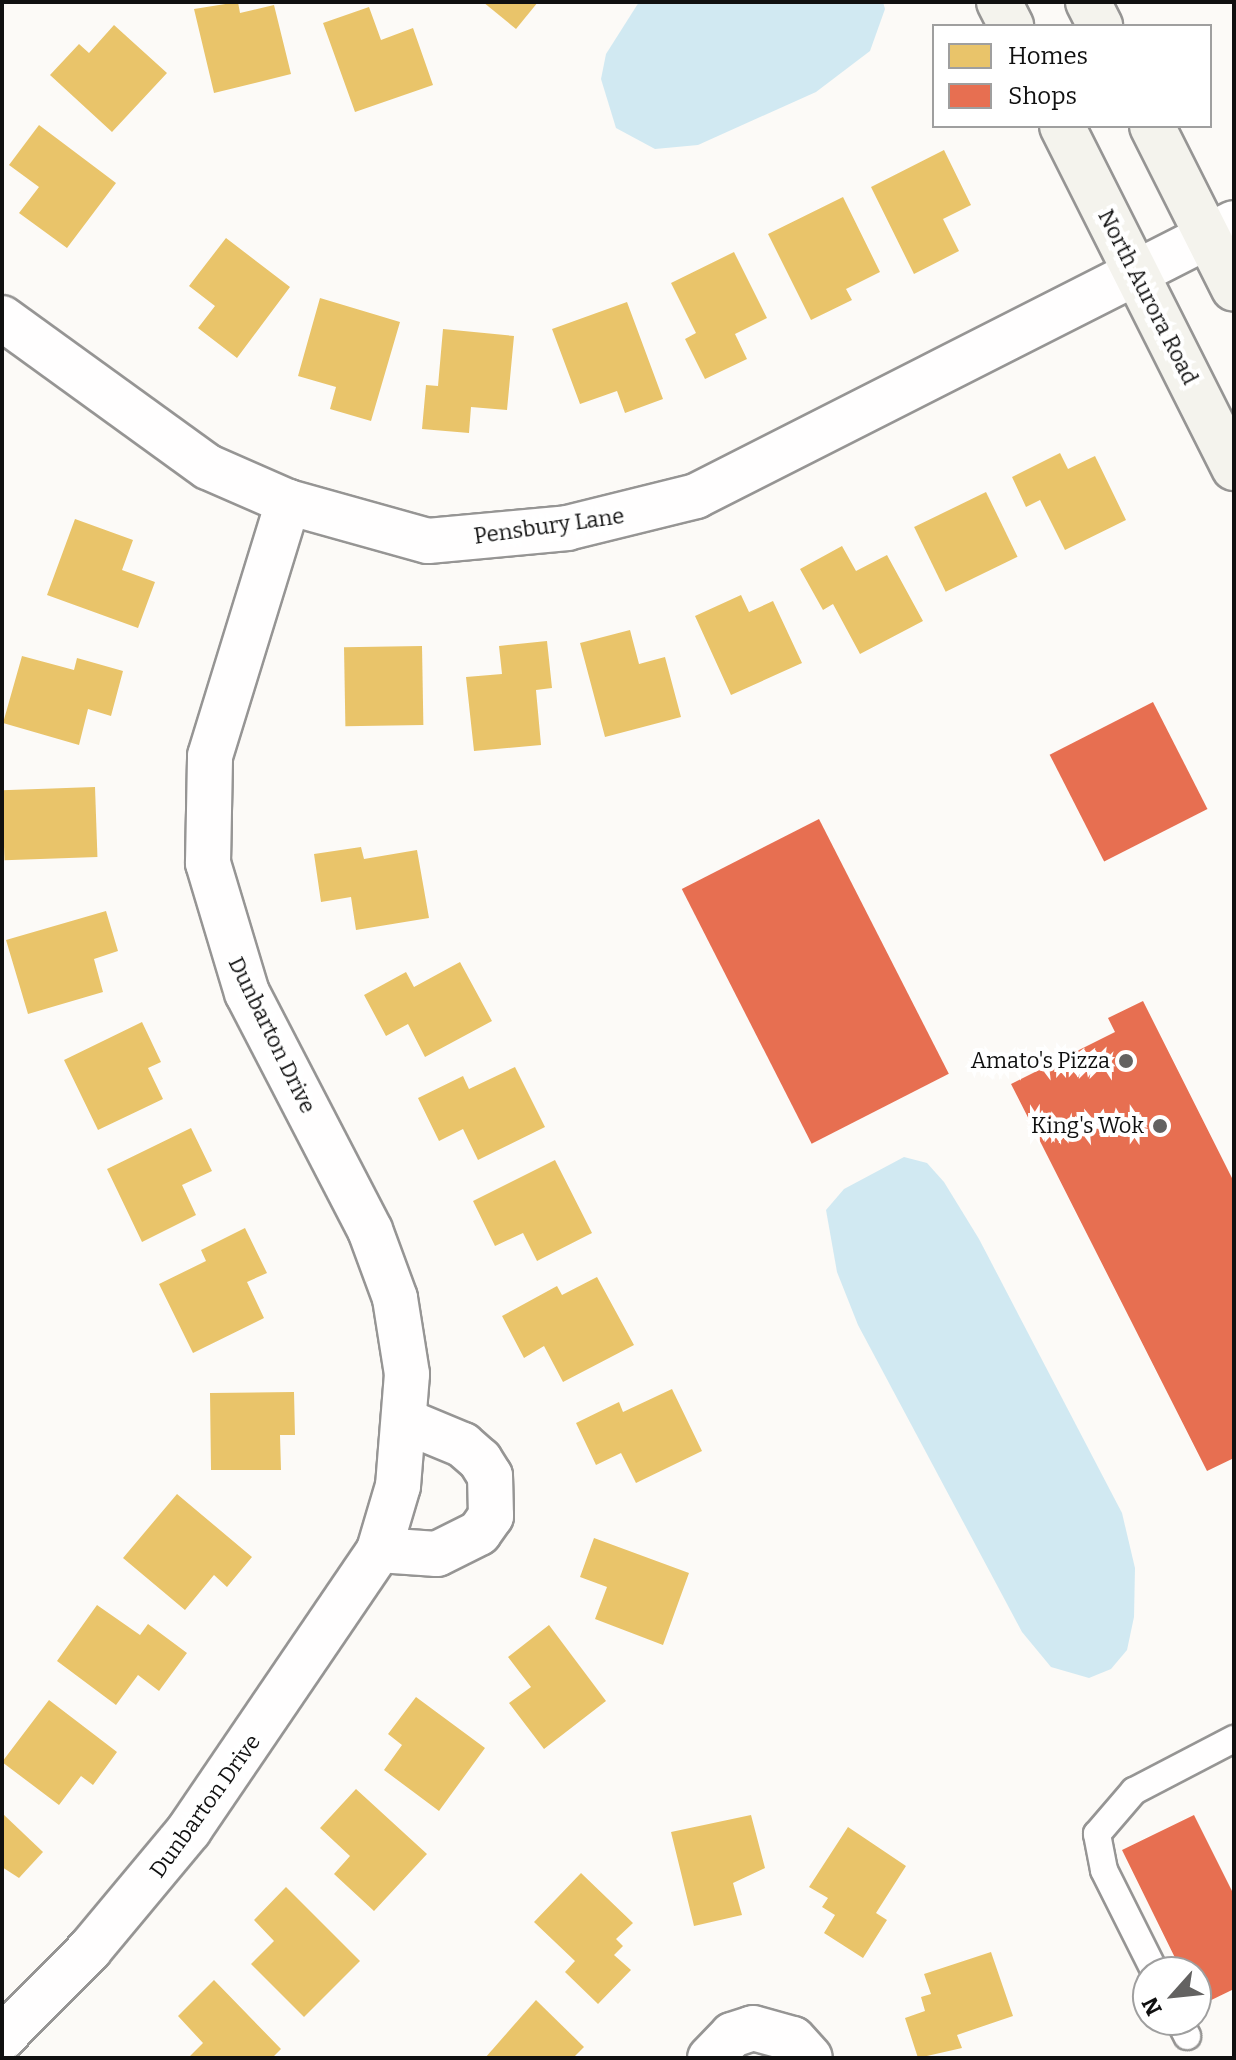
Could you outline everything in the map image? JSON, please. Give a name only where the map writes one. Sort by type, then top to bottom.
[{"type":"main road","points":[[999,2],[1010,24]]},
{"type":"main road","points":[[1088,2],[1099,24]]},
{"type":"main road","name":"North Aurora Road","points":[[1063,128],[1234,468]]},
{"type":"main road","points":[[1153,128],[1221,230],[1234,289]]},
{"type":"street","name":"Pensbury Lane","points":[[2,318],[164,441],[288,502],[428,541],[567,528],[653,510],[747,474],[1221,230]]},
{"type":"street","name":"Dunbarton Drive","points":[[2,2038],[148,1884],[379,1550],[405,1421],[395,1298],[370,1230],[247,993],[208,863],[210,756],[288,502]]},
{"type":"street","points":[[379,1550],[437,1554],[479,1533],[491,1516],[490,1476],[480,1460],[463,1445],[405,1421]]},
{"type":"street","points":[[710,2058],[732,2035],[753,2028],[793,2039],[810,2058]]},
{"type":"lane","points":[[1147,1956],[1104,1870],[1097,1834],[1134,1791],[1234,1739]]},
{"type":"water","points":[[639,2],[883,2],[885,9],[870,51],[816,92],[698,145],[655,149],[616,128],[601,79],[606,54]]},
{"type":"water","points":[[904,1157],[927,1163],[944,1182],[979,1239],[1122,1513],[1135,1568],[1134,1617],[1127,1650],[1111,1669],[1089,1678],[1051,1667],[1022,1632],[858,1325],[837,1272],[826,1210],[844,1189]]},
{"type":"building: Homes","points":[[238,2],[240,13],[274,5],[291,74],[214,93],[194,9]]},
{"type":"building: Homes","points":[[483,2],[538,2],[516,29]]},
{"type":"building: Homes","points":[[369,7],[381,40],[413,28],[433,85],[355,112],[323,23]]},
{"type":"building: Homes","points":[[114,25],[167,73],[112,132],[50,75],[79,44],[89,53]]},
{"type":"building: Homes","points":[[39,125],[116,183],[67,248],[19,213],[39,187],[9,165]]},
{"type":"building: Homes","points":[[944,150],[971,205],[943,219],[959,251],[914,274],[871,187]]},
{"type":"building: Homes","points":[[843,197],[880,272],[846,289],[852,300],[811,320],[768,234]]},
{"type":"building: Homes","points":[[226,238],[290,287],[237,358],[198,328],[215,306],[189,286]]},
{"type":"building: Homes","points":[[734,252],[767,318],[735,334],[747,359],[705,379],[685,339],[696,333],[671,283]]},
{"type":"building: Homes","points":[[320,298],[400,322],[371,421],[330,409],[336,387],[298,376]]},
{"type":"building: Homes","points":[[627,302],[663,399],[625,413],[617,391],[580,404],[552,329]]},
{"type":"building: Homes","points":[[443,329],[514,336],[507,410],[471,407],[469,433],[422,429],[426,385],[438,386]]},
{"type":"building: Homes","points":[[1060,453],[1068,469],[1095,456],[1126,520],[1065,550],[1040,500],[1026,507],[1012,477]]},
{"type":"building: Homes","points":[[986,492],[1018,557],[946,592],[914,527]]},
{"type":"building: Homes","points":[[75,519],[133,540],[122,570],[155,582],[138,628],[47,595]]},
{"type":"building: Homes","points":[[842,546],[856,571],[887,555],[923,621],[860,654],[833,604],[823,610],[800,569]]},
{"type":"building: Homes","points":[[741,595],[749,612],[773,601],[802,663],[731,695],[695,616]]},
{"type":"building: Homes","points":[[630,630],[639,664],[665,657],[681,717],[605,737],[580,643]]},
{"type":"building: Homes","points":[[547,641],[552,688],[536,690],[541,745],[474,751],[466,677],[502,674],[499,646]]},
{"type":"building: Homes","points":[[422,646],[423,725],[345,726],[344,647]]},
{"type":"building: Homes","points":[[22,656],[74,670],[77,658],[123,671],[111,716],[88,709],[79,745],[3,723]]},
{"type":"building: Homes","points":[[95,787],[97,857],[4,860],[2,790]]},
{"type":"building: Homes","points":[[361,847],[364,859],[417,850],[429,918],[356,930],[351,897],[321,902],[314,854]]},
{"type":"building: Homes","points":[[106,911],[118,951],[94,959],[103,992],[28,1014],[6,940]]},
{"type":"building: Homes","points":[[460,962],[492,1021],[425,1057],[408,1024],[386,1036],[364,995],[406,972],[414,987]]},
{"type":"building: Homes","points":[[142,1022],[161,1062],[148,1068],[163,1099],[98,1130],[64,1060]]},
{"type":"building: Homes","points":[[515,1067],[545,1127],[478,1160],[463,1129],[439,1141],[418,1098],[463,1076],[469,1089]]},
{"type":"building: Homes","points":[[191,1128],[212,1171],[182,1185],[196,1215],[142,1242],[107,1169]]},
{"type":"building: Homes","points":[[555,1160],[592,1233],[537,1261],[523,1233],[495,1246],[473,1201]]},
{"type":"building: Homes","points":[[245,1228],[267,1273],[247,1282],[264,1318],[193,1353],[159,1284],[206,1261],[201,1250]]},
{"type":"building: Homes","points":[[597,1277],[634,1345],[563,1382],[544,1346],[524,1358],[502,1316],[557,1286],[562,1295]]},
{"type":"building: Homes","points":[[672,1389],[702,1451],[636,1483],[621,1453],[596,1465],[576,1423],[619,1402],[623,1412]]},
{"type":"building: Homes","points":[[294,1392],[295,1435],[280,1435],[281,1470],[211,1470],[210,1393]]},
{"type":"building: Homes","points":[[177,1494],[252,1557],[227,1587],[214,1575],[185,1610],[123,1558]]},
{"type":"building: Homes","points":[[594,1538],[689,1573],[663,1645],[595,1619],[607,1587],[580,1577]]},
{"type":"building: Homes","points":[[97,1605],[140,1635],[148,1624],[187,1653],[159,1691],[138,1675],[116,1705],[57,1661]]},
{"type":"building: Homes","points":[[549,1625],[606,1701],[544,1749],[509,1703],[531,1687],[508,1657]]},
{"type":"building: Homes","points":[[416,1697],[485,1748],[439,1811],[384,1770],[402,1745],[388,1734]]},
{"type":"building: Homes","points":[[49,1700],[117,1752],[93,1785],[81,1776],[59,1805],[2,1762]]},
{"type":"building: Homes","points":[[356,1789],[427,1854],[374,1911],[334,1874],[350,1856],[320,1828]]},
{"type":"building: Homes","points":[[2,1813],[43,1852],[19,1878],[2,1867]]},
{"type":"building: Homes","points":[[751,1815],[765,1868],[733,1883],[742,1915],[694,1926],[671,1832]]},
{"type":"building: Homes","points":[[848,1827],[906,1866],[876,1913],[887,1920],[863,1958],[824,1933],[835,1915],[822,1907],[828,1898],[809,1887]]},
{"type":"building: Homes","points":[[581,1873],[633,1923],[616,1939],[623,1946],[614,1955],[631,1970],[598,2004],[565,1972],[575,1961],[534,1922]]},
{"type":"building: Homes","points":[[286,1887],[360,1961],[304,2017],[251,1964],[274,1941],[254,1920]]},
{"type":"building: Homes","points":[[991,1952],[1013,2016],[957,2035],[962,2048],[918,2058],[905,2018],[925,2011],[921,1997],[931,1994],[924,1974]]},
{"type":"building: Homes","points":[[214,1980],[281,2049],[272,2058],[188,2058],[203,2043],[178,2016]]},
{"type":"building: Homes","points":[[536,2000],[584,2047],[573,2058],[485,2058]]},
{"type":"building: Shops","points":[[1153,702],[1207,809],[1104,862],[1050,755]]},
{"type":"building: Shops","points":[[819,819],[949,1074],[812,1144],[682,889]]},
{"type":"building: Shops","points":[[1143,1001],[1234,1182],[1234,1458],[1207,1471],[1011,1084],[1115,1032],[1108,1018]]},
{"type":"building: Shops","points":[[1194,1815],[1234,1895],[1234,1989],[1212,2000],[1212,1956],[1174,1956],[1122,1850]]},
{"type":"place","name":"Amato's Pizza","points":[[1126,1061]]},
{"type":"place","name":"King's Wok","points":[[1160,1126]]}]
